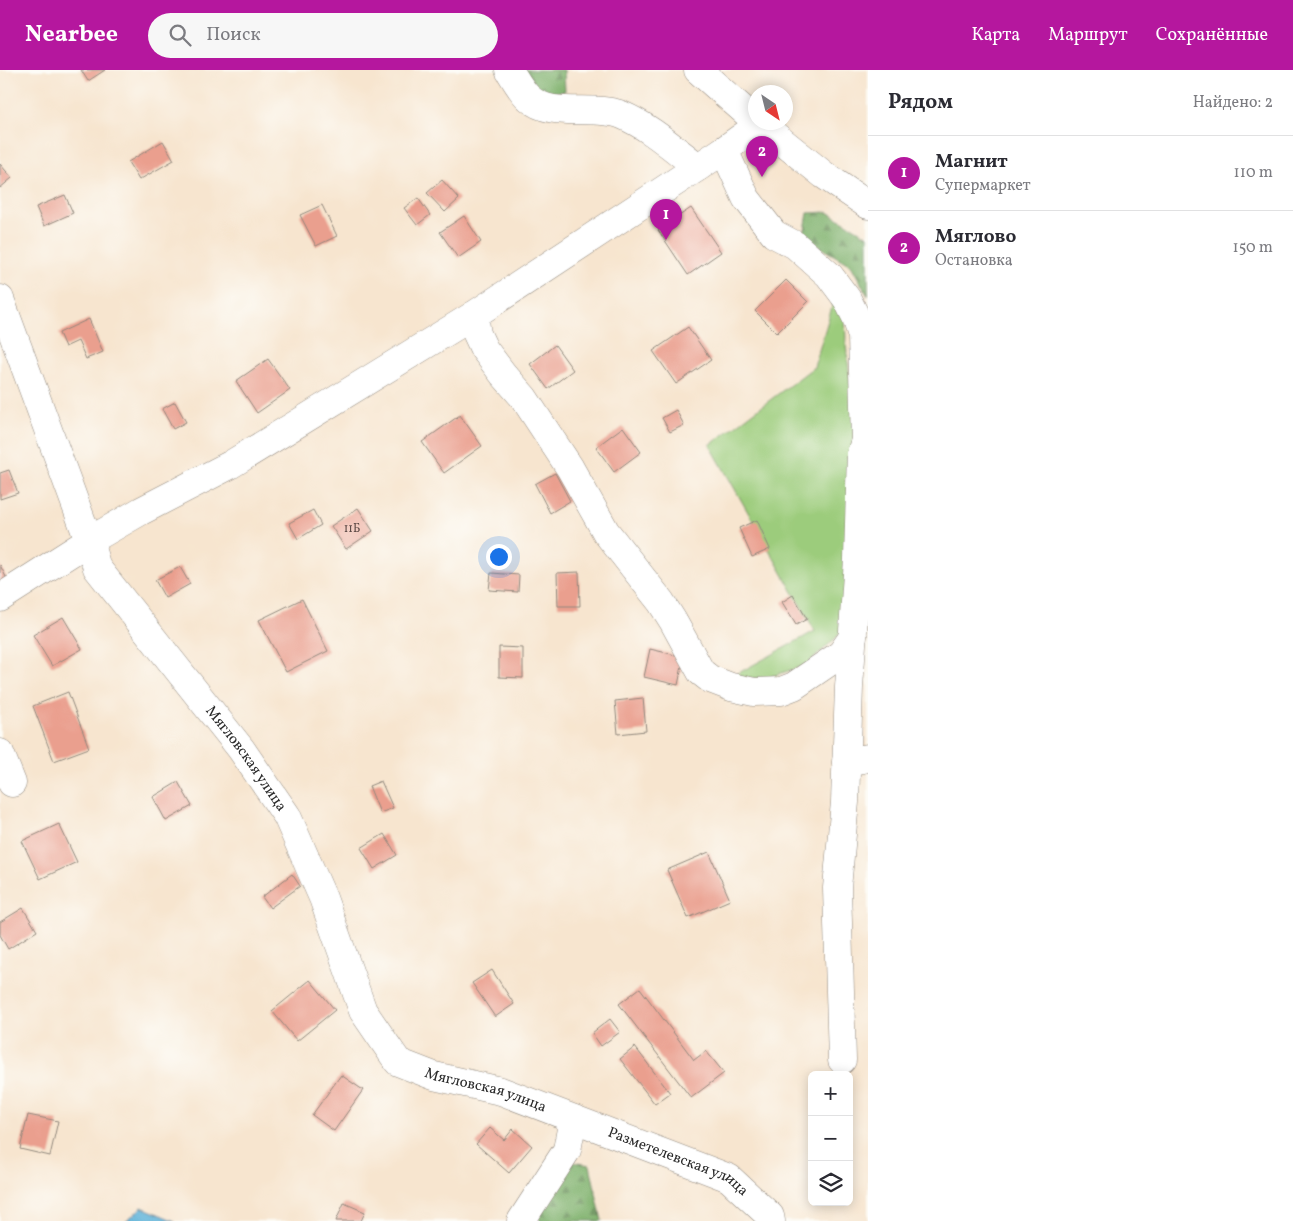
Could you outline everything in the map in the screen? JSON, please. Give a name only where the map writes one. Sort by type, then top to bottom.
[{"type":"street","points":[[509,70],[529,99],[550,109],[600,111],[621,115],[654,133],[698,167]]},
{"type":"street","points":[[698,70],[748,113]]},
{"type":"street","points":[[0,598],[140,511],[230,465],[474,315],[724,150],[748,130]]},
{"type":"street","points":[[768,130],[824,175],[868,205]]},
{"type":"street","points":[[724,150],[746,198],[774,234],[795,245],[829,275],[847,299],[856,317],[862,336],[865,440],[861,453],[858,560],[849,687],[857,760],[845,802],[838,888],[842,1060]]},
{"type":"street","name":"Мягловская улица","points":[[0,299],[89,541],[97,568],[241,749],[287,816],[324,898],[363,1011],[398,1062],[434,1076],[501,1091],[573,1119]]},
{"type":"street","points":[[474,315],[477,334],[484,349],[524,398],[570,468],[606,532],[673,620],[701,672],[710,679],[732,687],[754,692],[781,691],[799,683],[841,654],[853,638]]},
{"type":"street","points":[[0,753],[12,783]]},
{"type":"street","points":[[521,1221],[567,1150],[573,1119]]},
{"type":"street","name":"Разметелевская улица","points":[[573,1119],[729,1178],[770,1216],[771,1221]]},
{"type":"green space","points":[[508,70],[564,70],[565,91],[528,96]]},
{"type":"green space","points":[[828,212],[868,236],[868,296],[851,265],[823,249],[804,235],[808,213]]},
{"type":"green space","points":[[835,297],[845,313],[846,345],[856,434],[843,631],[807,665],[763,679],[733,676],[815,631],[710,445],[814,367]]},
{"type":"green space","points":[[573,1162],[590,1165],[602,1221],[536,1221]]},
{"type":"water","points":[[142,1207],[175,1221],[126,1221]]},
{"type":"building","points":[[81,70],[105,70],[88,81]]},
{"type":"building","points":[[163,141],[174,160],[139,180],[128,162]]},
{"type":"building","points":[[0,164],[12,178],[0,188]]},
{"type":"building","points":[[442,180],[459,199],[445,212],[427,193]]},
{"type":"building","points":[[65,195],[73,213],[44,226],[36,207]]},
{"type":"building","points":[[418,198],[430,215],[417,225],[404,208]]},
{"type":"building","points":[[322,205],[337,236],[316,246],[300,215]]},
{"type":"building","points":[[691,208],[721,252],[688,275],[658,230]]},
{"type":"building","points":[[464,216],[481,242],[458,258],[440,232]]},
{"type":"building","points":[[786,280],[808,302],[777,333],[755,311]]},
{"type":"building","points":[[89,319],[103,352],[86,359],[78,341],[65,347],[59,333]]},
{"type":"building","points":[[688,327],[711,360],[676,384],[653,351]]},
{"type":"building","points":[[555,345],[573,370],[548,389],[530,364]]},
{"type":"building","points":[[268,359],[290,390],[257,413],[236,381]]},
{"type":"building","points":[[175,402],[186,422],[173,429],[162,409]]},
{"type":"building","points":[[676,410],[684,425],[670,432],[662,418]]},
{"type":"building","points":[[460,415],[482,446],[444,473],[422,442]]},
{"type":"building","points":[[623,427],[641,452],[614,472],[596,447]]},
{"type":"building","points":[[9,470],[18,493],[0,499],[0,473]]},
{"type":"building","points":[[555,473],[570,501],[550,513],[535,484]]},
{"type":"building","points":[[358,508],[373,531],[346,549],[331,526]]},
{"type":"building","points":[[313,510],[321,525],[298,539],[289,523]]},
{"type":"building","points":[[757,520],[770,549],[752,557],[739,528]]},
{"type":"building","points":[[0,565],[9,583],[0,587]]},
{"type":"building","points":[[180,567],[190,584],[165,598],[155,580]]},
{"type":"building","points":[[579,572],[580,606],[558,606],[557,573]]},
{"type":"building","points":[[491,573],[519,575],[518,592],[489,590]]},
{"type":"building","points":[[793,595],[807,619],[796,625],[782,602]]},
{"type":"building","points":[[302,599],[328,651],[286,672],[259,620]]},
{"type":"building","points":[[63,617],[82,649],[52,666],[33,635]]},
{"type":"building","points":[[499,647],[523,648],[523,678],[499,677]]},
{"type":"building","points":[[650,649],[684,657],[678,685],[644,677]]},
{"type":"building","points":[[68,692],[89,748],[54,761],[33,706]]},
{"type":"building","points":[[643,698],[646,731],[618,734],[615,701]]},
{"type":"building","points":[[381,781],[393,808],[380,813],[369,786]]},
{"type":"building","points":[[178,782],[192,806],[166,821],[153,797]]},
{"type":"building","points":[[59,824],[77,862],[40,879],[22,841]]},
{"type":"building","points":[[384,834],[397,855],[374,869],[361,848]]},
{"type":"building","points":[[709,852],[730,900],[688,918],[667,870]]},
{"type":"building","points":[[292,874],[300,886],[270,908],[262,897]]},
{"type":"building","points":[[23,908],[37,931],[8,949],[0,935],[0,922]]},
{"type":"building","points":[[492,970],[514,1004],[495,1017],[472,983]]},
{"type":"building","points":[[310,980],[335,1010],[297,1041],[272,1011]]},
{"type":"building","points":[[640,988],[694,1060],[706,1051],[724,1073],[691,1098],[619,1004]]},
{"type":"building","points":[[610,1019],[620,1032],[601,1046],[592,1033]]},
{"type":"building","points":[[635,1047],[670,1093],[655,1104],[620,1059]]},
{"type":"building","points":[[341,1075],[363,1090],[334,1131],[312,1115]]},
{"type":"building","points":[[28,1115],[58,1121],[50,1156],[20,1149]]},
{"type":"building","points":[[490,1128],[504,1140],[513,1129],[532,1146],[509,1173],[476,1144]]},
{"type":"building","points":[[344,1203],[365,1212],[361,1221],[336,1221]]},
{"type":"place","name":"Мяглово","points":[[762,177]]},
{"type":"place","name":"Магнит","points":[[666,240]]}]
